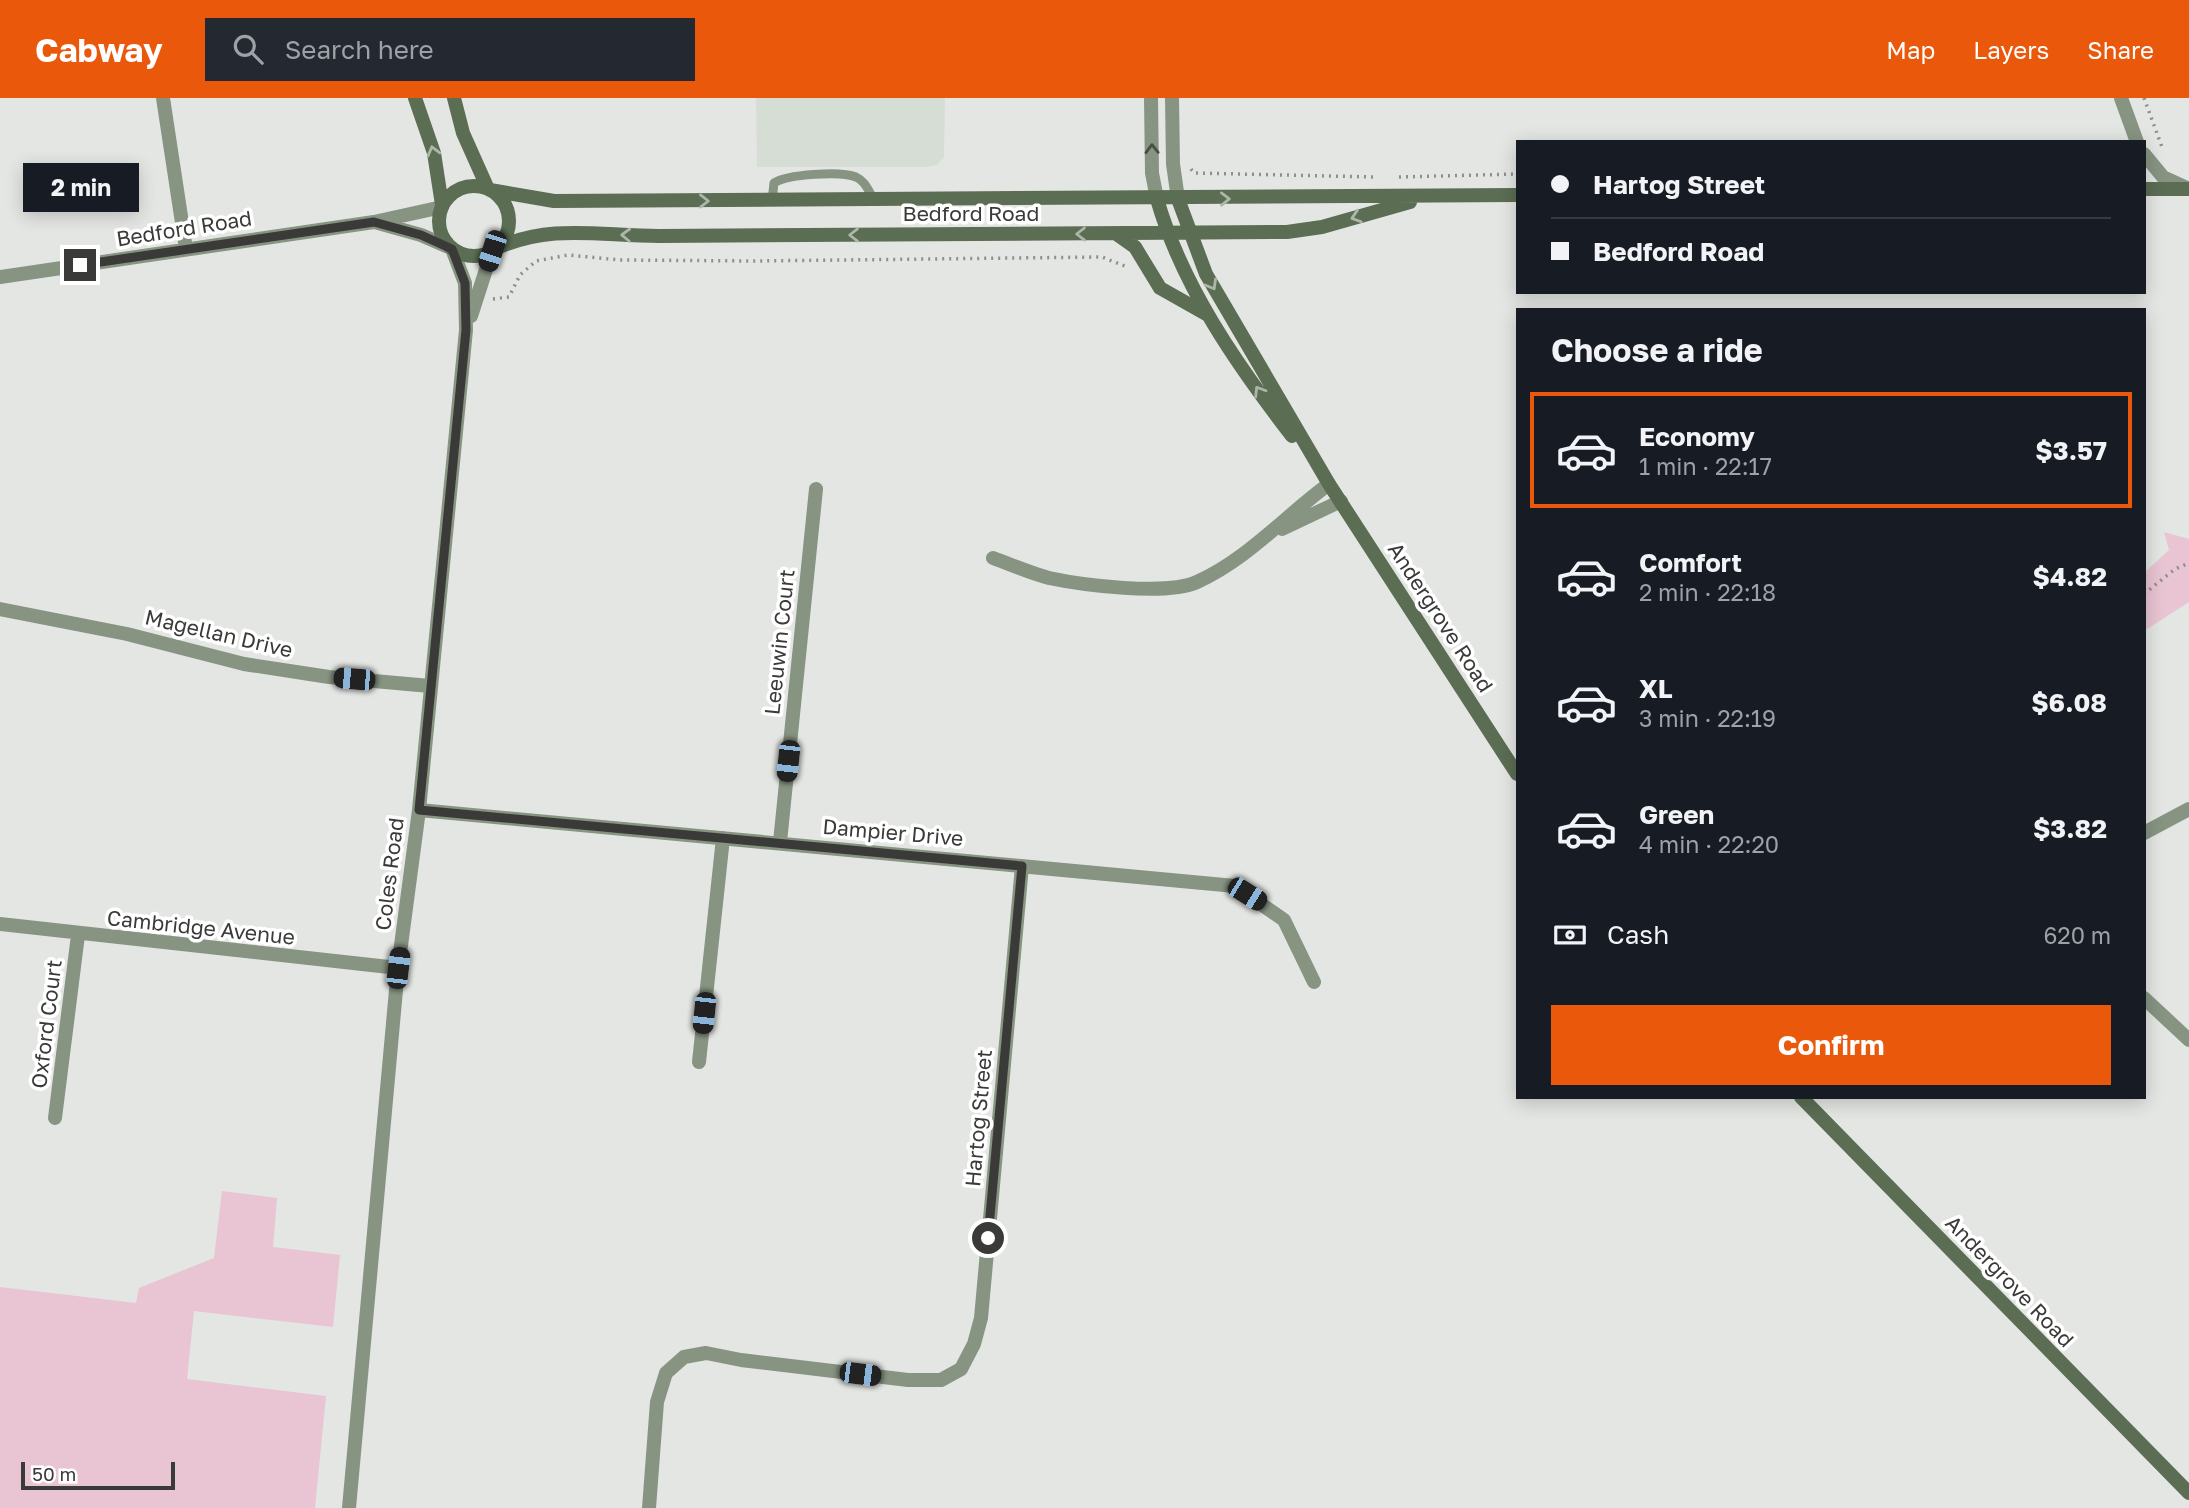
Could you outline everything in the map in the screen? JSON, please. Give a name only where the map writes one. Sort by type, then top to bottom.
[{"type":"street","points":[[163,98],[186,249]]},
{"type":"street","points":[[415,98],[434,153],[442,206],[439,227],[452,248],[472,256],[493,250],[506,234],[509,220],[501,199],[489,189],[466,141],[454,98]]},
{"type":"street","points":[[1151,98],[1153,173],[1157,199]]},
{"type":"street","points":[[1172,98],[1173,164],[1178,199]]},
{"type":"street","points":[[2121,98],[2132,138]]},
{"type":"street","points":[[2146,156],[2163,177],[2189,189]]},
{"type":"street","points":[[442,206],[450,195],[461,188],[476,186],[489,189]]},
{"type":"street","name":"Bedford Road","points":[[489,189],[554,201],[1516,195]]},
{"type":"street","points":[[2146,189],[2189,189]]},
{"type":"street","name":"Bedford Road","points":[[493,250],[520,239],[563,231],[643,236],[1189,234],[1309,230],[1389,207],[1446,196]]},
{"type":"street","name":"Andergrove Road","points":[[1157,199],[1186,276],[1265,400],[1341,501],[1516,772]]},
{"type":"street","name":"Andergrove Road","points":[[1178,199],[1189,234],[1213,287],[1329,484]]},
{"type":"street","name":"Bedford Road","points":[[0,277],[374,222],[442,206]]},
{"type":"street","name":"Bedford Road","points":[[374,222],[421,235],[452,248]]},
{"type":"street","points":[[1109,234],[1124,238],[1135,247],[1160,288],[1203,312],[1219,328]]},
{"type":"street","name":"Coles Road","points":[[349,1508],[398,968],[419,810],[466,330],[465,283],[452,248]]},
{"type":"street","name":"Coles Road","points":[[466,330],[493,250]]},
{"type":"street","points":[[1275,532],[1329,484]]},
{"type":"street","name":"Leeuwin Court","points":[[780,842],[816,489]]},
{"type":"street","points":[[993,558],[1048,578],[1169,589],[1199,581],[1275,532],[1341,501]]},
{"type":"street","name":"Magellan Drive","points":[[0,609],[127,634],[244,664],[329,677],[430,686]]},
{"type":"street","points":[[2146,832],[2189,809]]},
{"type":"street","name":"Dampier Drive","points":[[419,810],[1235,886],[1284,920],[1314,982]]},
{"type":"street","points":[[699,1062],[723,838]]},
{"type":"street","name":"Hartog Street","points":[[649,1508],[657,1402],[666,1373],[684,1357],[706,1353],[741,1360],[908,1380],[941,1380],[961,1369],[974,1344],[981,1318],[1022,866]]},
{"type":"street","name":"Cambridge Avenue","points":[[0,925],[398,968]]},
{"type":"street","name":"Oxford Court","points":[[55,1118],[78,935]]},
{"type":"street","points":[[2146,1000],[2189,1040]]},
{"type":"street","name":"Andergrove Road","points":[[1803,1099],[2189,1493]]},
{"type":"lane","points":[[772,201],[774,183],[785,176],[853,176],[863,182],[873,198]]},
{"type":"path","points":[[2144,98],[2165,155]]},
{"type":"path","points":[[1188,157],[1194,173],[1378,177]]},
{"type":"path","points":[[1391,177],[1516,174]]},
{"type":"path","points":[[492,299],[509,297],[520,275],[536,261],[568,255],[620,260],[755,261],[1101,257],[1123,268],[1133,267]]},
{"type":"path","points":[[2146,592],[2164,577],[2189,563]]},
{"type":"shaded area","points":[[756,98],[945,98],[944,157],[937,165],[927,167],[757,167]]},
{"type":"shaded area","points":[[2164,532],[2189,539],[2189,602],[2146,630],[2146,571],[2169,550]]},
{"type":"shaded area","points":[[222,1191],[277,1198],[273,1247],[340,1255],[333,1327],[194,1311],[187,1379],[326,1396],[315,1508],[0,1508],[0,1287],[136,1303],[139,1288],[214,1258]]},
{"type":"route","points":[[80,265],[374,222],[421,235],[452,249],[465,283],[466,330],[419,810],[1022,866],[988,1238]]}]
